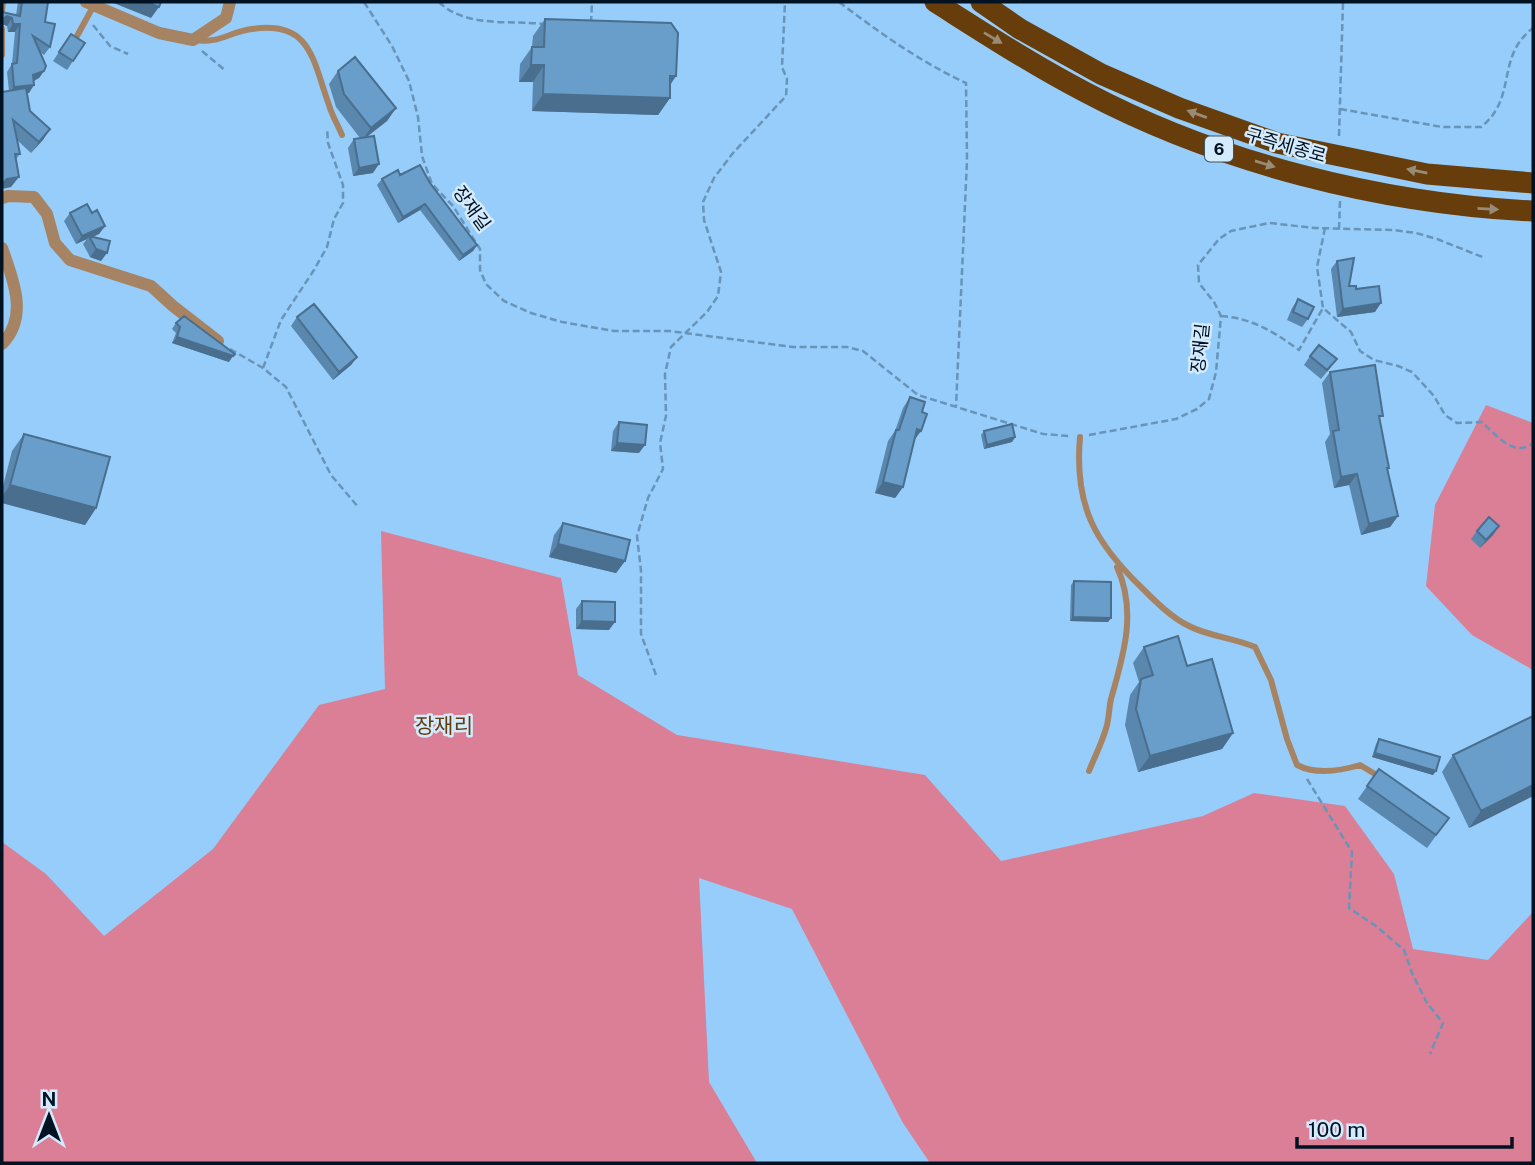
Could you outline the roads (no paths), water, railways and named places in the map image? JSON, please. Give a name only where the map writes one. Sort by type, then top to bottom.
[{"type":"highway","name":"구즉세종로","points":[[935,2],[1085,93],[1178,134],[1264,164],[1348,186],[1476,208],[1533,211]]},
{"type":"highway","name":"구즉세종로","points":[[981,2],[1020,29],[1101,74],[1179,108],[1278,143],[1427,173],[1533,183]]},
{"type":"street","points":[[89,8],[159,33],[187,39],[226,18],[230,2]]},
{"type":"street","points":[[2,198],[34,197],[47,214],[55,243],[70,260],[151,286],[218,341]]},
{"type":"street","points":[[2,248],[17,295],[18,316],[2,344]]},
{"type":"lane","points":[[2,11],[3,2]]},
{"type":"lane","points":[[77,36],[89,8]]},
{"type":"lane","points":[[187,39],[210,42],[244,30],[265,27],[286,30],[300,37],[317,64],[331,111],[342,135]]},
{"type":"lane","points":[[2,29],[2,55]]},
{"type":"lane","points":[[1080,437],[1078,461],[1083,500],[1093,529],[1115,562],[1125,584],[1128,607],[1127,634],[1106,728],[1089,771]]},
{"type":"lane","points":[[1115,562],[1160,606],[1189,627],[1238,639],[1255,647],[1271,680],[1297,765],[1309,771],[1344,769],[1360,765],[1382,778]]},
{"type":"district","name":"장재리","points":[[444,725]]}]
